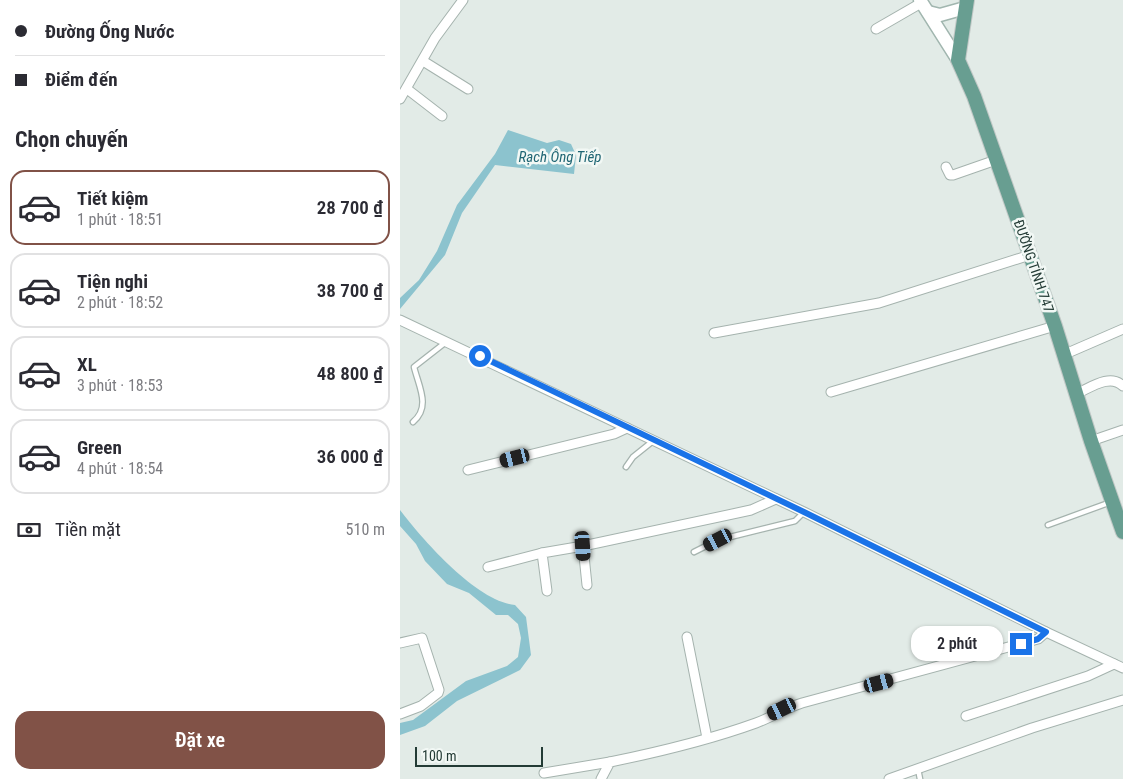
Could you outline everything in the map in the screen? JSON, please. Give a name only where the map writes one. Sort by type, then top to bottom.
[{"type":"main road","points":[[923,5],[940,15],[966,4]]},
{"type":"main road","points":[[958,60],[966,4]]},
{"type":"main road","points":[[923,5],[958,60]]},
{"type":"main road","name":"ĐƯỜNG TỈNH 747","points":[[958,60],[974,96],[1055,326],[1091,441],[1112,502],[1120,515],[1123,532]]},
{"type":"street","points":[[400,99],[435,38],[463,0]]},
{"type":"street","points":[[876,29],[923,5]]},
{"type":"street","points":[[423,61],[468,89]]},
{"type":"street","points":[[407,89],[442,116]]},
{"type":"street","points":[[946,166],[950,175],[953,176],[996,160]]},
{"type":"street","points":[[714,333],[879,303],[1030,255]]},
{"type":"street","points":[[401,323],[447,341],[1119,666]]},
{"type":"street","points":[[832,392],[1055,326]]},
{"type":"street","points":[[1063,355],[1123,329]]},
{"type":"street","points":[[1076,394],[1108,380],[1117,381],[1123,386]]},
{"type":"street","points":[[468,470],[614,434],[627,428]]},
{"type":"street","points":[[1091,441],[1123,430]]},
{"type":"street","points":[[488,567],[542,553],[751,510],[776,499]]},
{"type":"street","points":[[583,546],[587,585]]},
{"type":"street","points":[[542,553],[547,591]]},
{"type":"street","points":[[544,773],[610,762],[707,738],[758,722],[782,709],[1038,639],[1046,632]]},
{"type":"street","points":[[688,637],[707,738]]},
{"type":"street","points":[[400,643],[422,638],[440,690],[421,706],[400,714]]},
{"type":"street","points":[[966,716],[1119,666]]},
{"type":"street","points":[[889,779],[1032,728],[1123,700]]},
{"type":"street","points":[[601,779],[610,762]]},
{"type":"lane","points":[[413,422],[420,416],[424,402],[414,367],[447,341]]},
{"type":"lane","points":[[626,466],[633,457],[653,440]]},
{"type":"lane","points":[[1048,525],[1112,502]]},
{"type":"lane","points":[[694,552],[718,540],[795,521],[804,512]]},
{"type":"lane","points":[[918,769],[920,779]]},
{"type":"water","name":"Rạch Ông Tiếp","points":[[508,130],[547,143],[559,140],[571,144],[576,155],[574,174],[495,165],[462,213],[445,255],[400,309],[400,298],[419,280],[437,251],[457,205],[495,154]]},
{"type":"water","points":[[400,510],[422,537],[451,567],[484,593],[500,601],[515,605],[526,617],[531,655],[520,670],[457,701],[425,726],[400,735],[400,723],[413,720],[466,681],[507,666],[518,657],[521,638],[518,624],[508,615],[496,615],[469,593],[447,584],[425,561],[416,544],[400,526]]},
{"type":"route","points":[[480,356],[804,512],[1046,632],[1038,639],[1021,644]]}]
